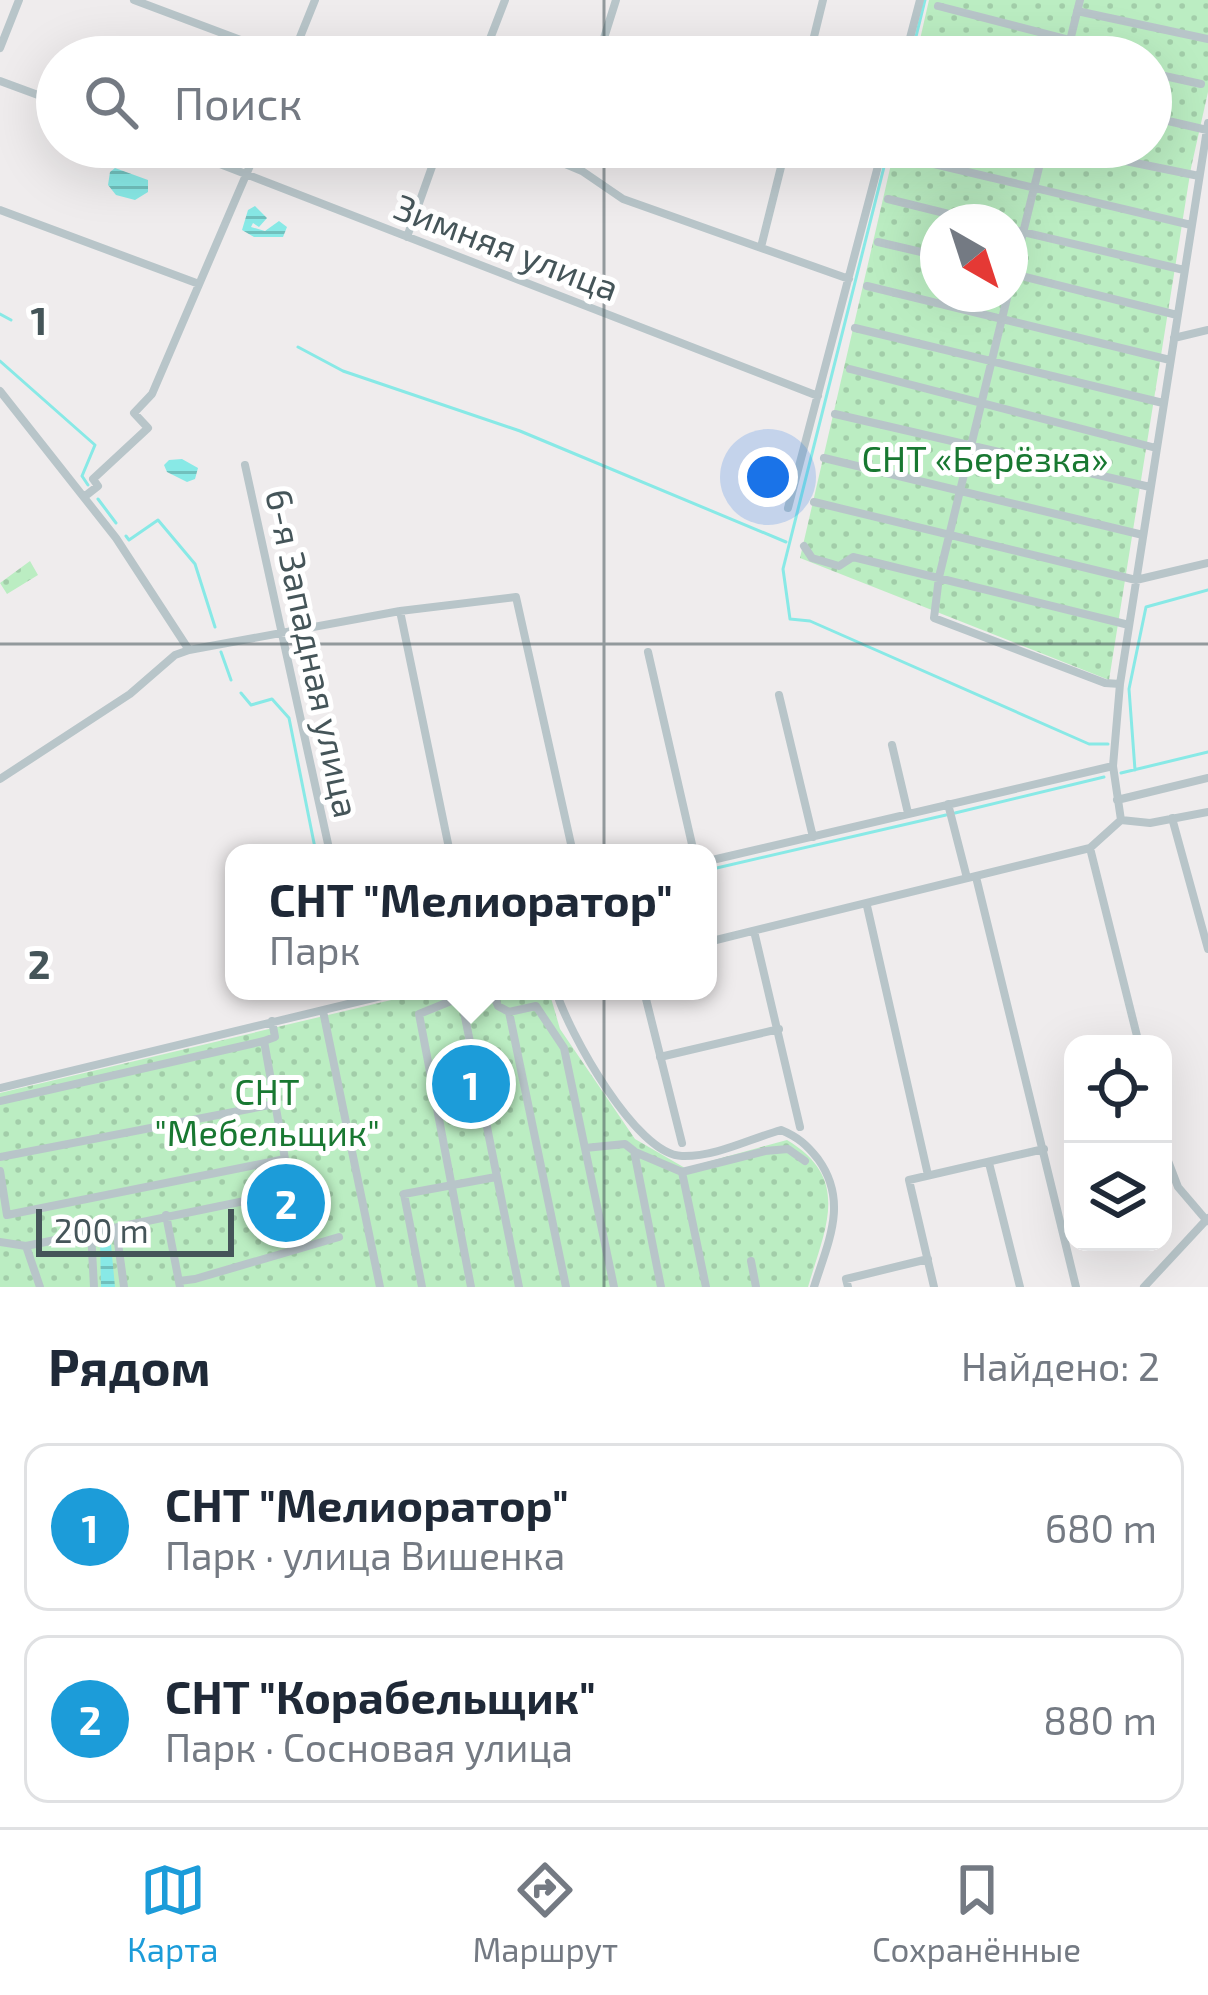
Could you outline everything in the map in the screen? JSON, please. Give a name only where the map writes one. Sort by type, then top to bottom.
[{"type":"street","points":[[0,48],[19,0]]},
{"type":"street","points":[[299,36],[315,0]]},
{"type":"street","points":[[491,36],[505,0]]},
{"type":"street","points":[[605,36],[616,0]]},
{"type":"street","points":[[814,36],[823,0]]},
{"type":"street","points":[[911,36],[920,0]]},
{"type":"street","points":[[1071,36],[1080,0]]},
{"type":"street","points":[[139,1],[233,36]]},
{"type":"street","points":[[938,7],[1054,36]]},
{"type":"street","points":[[1077,11],[1208,39]]},
{"type":"street","points":[[1172,78],[1201,84]]},
{"type":"street","points":[[0,81],[36,94]]},
{"type":"street","points":[[1121,820],[1113,766],[1120,684],[1208,126],[1172,120]]},
{"type":"street","name":"Зимняя улица","points":[[232,168],[818,396]]},
{"type":"street","points":[[84,497],[98,486],[93,479],[148,428],[134,413],[152,394],[250,168]]},
{"type":"street","points":[[407,237],[432,168]]},
{"type":"street","points":[[574,168],[623,199],[850,279]]},
{"type":"street","points":[[761,247],[781,168]]},
{"type":"street","points":[[788,508],[878,168]]},
{"type":"street","points":[[950,168],[1191,225]]},
{"type":"street","points":[[1028,212],[1039,168]]},
{"type":"street","points":[[1160,168],[1199,176]]},
{"type":"street","points":[[888,200],[920,208]]},
{"type":"street","points":[[0,210],[200,284]]},
{"type":"street","points":[[1028,233],[1184,270]]},
{"type":"street","points":[[878,242],[920,252]]},
{"type":"street","points":[[1028,278],[1177,315]]},
{"type":"street","points":[[867,286],[1170,359]]},
{"type":"street","points":[[1004,312],[939,577],[934,618],[1105,683],[1120,684]]},
{"type":"street","points":[[855,328],[1163,403]]},
{"type":"street","points":[[1174,338],[1208,330]]},
{"type":"street","points":[[850,369],[1156,448]]},
{"type":"street","points":[[0,391],[131,560],[189,650]]},
{"type":"street","points":[[835,414],[1150,487]]},
{"type":"street","points":[[824,458],[1143,535]]},
{"type":"street","name":"6-я Западная улица","points":[[245,465],[328,844]]},
{"type":"street","points":[[814,502],[1136,580],[1208,562]]},
{"type":"street","points":[[804,546],[812,558],[839,566],[854,556],[1129,625]]},
{"type":"street","points":[[0,779],[189,650],[400,611],[516,597],[571,844]]},
{"type":"street","points":[[400,611],[448,844]]},
{"type":"street","points":[[648,652],[692,844]]},
{"type":"street","points":[[779,695],[812,837]]},
{"type":"street","points":[[892,745],[908,813]]},
{"type":"street","points":[[717,859],[1113,766]]},
{"type":"street","points":[[1117,800],[1208,778]]},
{"type":"street","points":[[948,803],[1044,1149],[1076,1287]]},
{"type":"street","points":[[717,940],[1090,848],[1121,820],[1150,824],[1208,812]]},
{"type":"street","points":[[1172,818],[1208,949]]},
{"type":"street","points":[[1090,848],[1137,1035]]},
{"type":"street","points":[[867,906],[928,1175]]},
{"type":"street","points":[[754,931],[800,1127]]},
{"type":"street","points":[[0,1088],[365,1000]]},
{"type":"street","points":[[453,1000],[418,1014],[471,1287]]},
{"type":"street","points":[[462,1000],[519,1287]]},
{"type":"street","points":[[496,1000],[509,1012],[536,1006],[564,1048],[614,1287]]},
{"type":"street","points":[[559,1000],[571,1030],[632,1124],[662,1150],[676,1156],[704,1155],[781,1130],[807,1145],[826,1171],[837,1198],[814,1287]]},
{"type":"street","points":[[646,1000],[682,1143]]},
{"type":"street","points":[[323,1010],[380,1287]]},
{"type":"street","points":[[509,1012],[566,1287]]},
{"type":"street","points":[[0,1101],[263,1041],[275,1037],[272,1022]]},
{"type":"street","points":[[660,1058],[778,1029]]},
{"type":"street","points":[[0,1172],[7,1215],[285,1159],[263,1041]]},
{"type":"street","points":[[0,1157],[274,1104]]},
{"type":"street","points":[[585,1148],[625,1144],[682,1172],[765,1150],[788,1149],[805,1161]]},
{"type":"street","points":[[934,1287],[909,1180],[1044,1149]]},
{"type":"street","points":[[634,1151],[661,1287]]},
{"type":"street","points":[[989,1162],[1020,1287]]},
{"type":"street","points":[[1144,1287],[1207,1220],[1178,1187],[1172,1171]]},
{"type":"street","points":[[682,1172],[706,1287]]},
{"type":"street","points":[[422,1287],[404,1193],[496,1177]]},
{"type":"street","points":[[0,1243],[26,1246],[322,1185]]},
{"type":"street","points":[[166,1215],[180,1284],[338,1237]]},
{"type":"street","points":[[116,1228],[124,1287]]},
{"type":"street","points":[[91,1232],[94,1287]]},
{"type":"street","points":[[26,1246],[40,1287]]},
{"type":"street","points":[[848,1287],[846,1279],[928,1259]]},
{"type":"street","points":[[751,1261],[757,1287]]},
{"type":"green space","name":"СНТ «Берёзка»","points":[[929,0],[1208,0],[1208,92],[1191,168],[1109,680],[800,558],[890,168],[1172,168],[1172,36],[921,36]]},
{"type":"green space","points":[[30,561],[38,575],[7,594],[0,583]]},
{"type":"green space","name":"СНТ \"Мебельщик\"","points":[[391,1000],[552,1000],[560,1029],[635,1139],[685,1168],[787,1140],[820,1171],[827,1188],[826,1225],[808,1287],[0,1287],[0,1093]]},
{"type":"water","points":[[115,168],[148,180],[148,192],[135,200],[116,195],[108,185]]},
{"type":"water","points":[[255,206],[267,218],[259,227],[253,223],[251,227],[265,231],[279,221],[287,227],[283,237],[254,237],[242,230],[248,210]]},
{"type":"water","points":[[182,459],[198,468],[195,479],[187,482],[167,472],[164,465],[169,460]]},
{"type":"water","points":[[110,1234],[115,1287],[101,1287],[100,1239]]},
{"type":"waterway","points":[[916,36],[925,0]]},
{"type":"waterway","points":[[884,168],[783,569],[790,619],[810,621],[1089,744],[1108,744]]},
{"type":"waterway","points":[[0,314],[11,320]]},
{"type":"waterway","points":[[298,347],[343,371],[520,431],[786,542]]},
{"type":"waterway","points":[[0,361],[95,445],[82,476],[88,485]]},
{"type":"waterway","points":[[98,499],[116,523]]},
{"type":"waterway","points":[[126,536],[129,540],[158,520],[195,564],[215,627]]},
{"type":"waterway","points":[[1135,770],[1129,689],[1146,607],[1208,590]]},
{"type":"waterway","points":[[221,652],[231,680]]},
{"type":"waterway","points":[[241,693],[251,705],[272,699],[289,718],[314,844]]},
{"type":"waterway","points":[[1121,773],[1208,752]]},
{"type":"waterway","points":[[955,813],[1104,777]]},
{"type":"waterway","points":[[717,868],[946,815]]},
{"type":"place","name":"СНТ \"Мелиоратор\"","points":[[471,1084]]},
{"type":"place","name":"СНТ \"Корабельщик\"","points":[[286,1203]]}]
